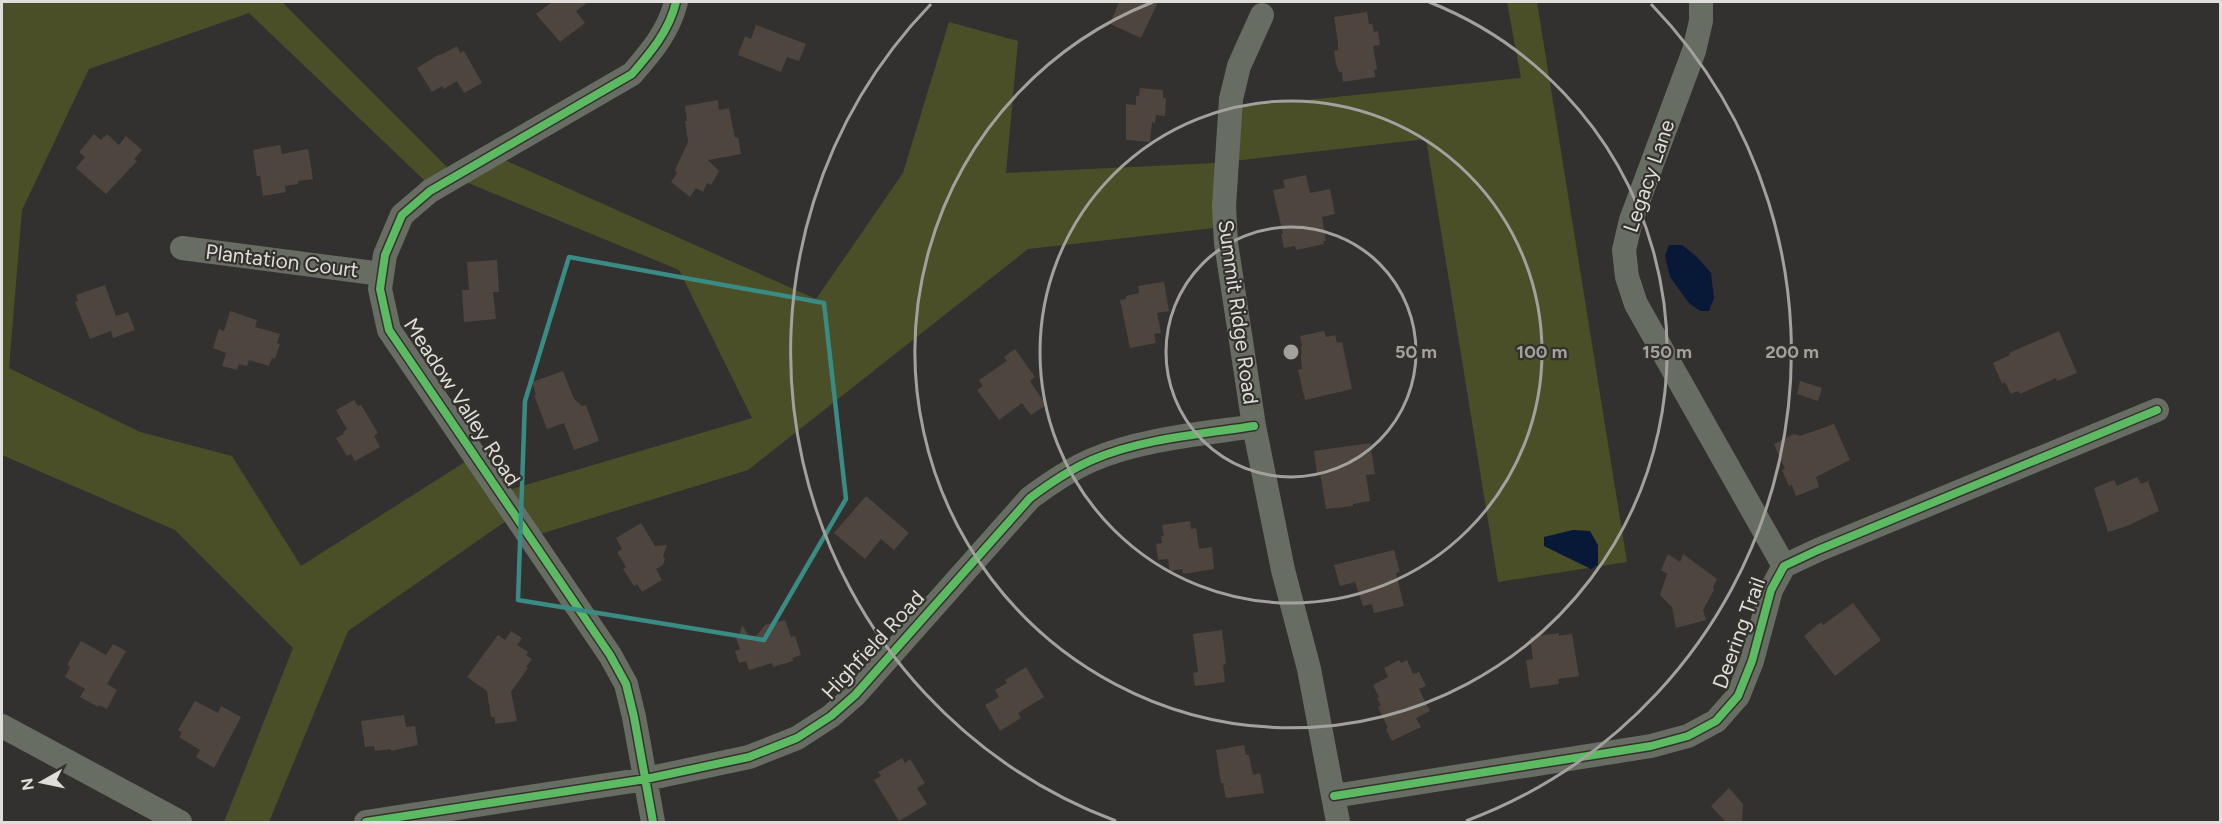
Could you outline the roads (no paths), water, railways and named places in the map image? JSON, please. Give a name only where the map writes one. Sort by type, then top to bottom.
[{"type":"street","name":"Meadow Valley Road","points":[[653,822],[626,684],[610,655],[389,330],[380,289],[384,255],[402,214],[430,191],[632,74],[655,48],[672,17],[676,2]]},
{"type":"street","name":"Legacy Lane","points":[[1701,2],[1701,21],[1694,51],[1631,220],[1624,250],[1627,278],[1636,304],[1784,566]]},
{"type":"street","name":"Summit Ridge Road","points":[[1262,15],[1239,66],[1231,99],[1224,206],[1226,243],[1254,426],[1283,570],[1310,669],[1338,822]]},
{"type":"street","name":"Plantation Court","points":[[182,248],[382,274]]},
{"type":"street","name":"Deering Trail","points":[[1334,795],[1651,746],[1688,736],[1716,722],[1738,696],[1752,661],[1772,590],[1784,566],[2157,410]]},
{"type":"street","name":"Highfield Road","points":[[366,822],[646,779],[749,757],[797,738],[831,716],[855,695],[1030,498],[1058,477],[1094,459],[1125,449],[1254,426]]},
{"type":"street","points":[[2,726],[180,822]]},
{"type":"water","points":[[1669,245],[1682,245],[1696,256],[1711,273],[1714,298],[1709,311],[1700,311],[1689,303],[1670,277],[1665,256]]},
{"type":"water","points":[[1573,530],[1590,531],[1598,545],[1598,565],[1591,569],[1544,546],[1544,537]]}]
